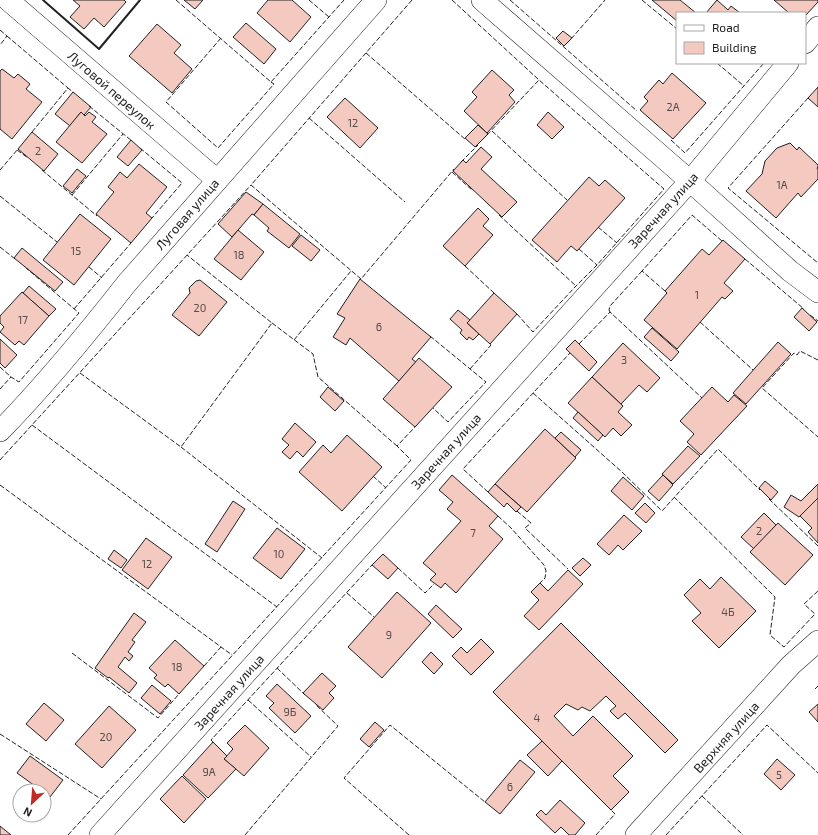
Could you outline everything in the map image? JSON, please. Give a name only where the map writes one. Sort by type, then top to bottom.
[{"type":"street","name":"Луговой переулок","points":[[8,0],[217,180]]},
{"type":"street","name":"Луговая улица","points":[[0,431],[57,370],[127,283],[376,0]]},
{"type":"street","points":[[482,0],[690,181],[790,271],[818,292]]},
{"type":"street","points":[[806,42],[818,27]]},
{"type":"street","name":"Заречная улица","points":[[100,835],[690,181],[787,64]]},
{"type":"street","name":"Верхняя улица","points":[[636,835],[792,665],[818,641]]},
{"type":"building","points":[[73,0],[124,0],[126,2],[104,27],[94,18],[84,29],[70,17],[80,6]]},
{"type":"building","points":[[184,0],[203,0],[195,9]]},
{"type":"building","points":[[268,0],[292,0],[311,17],[290,42],[257,13]]},
{"type":"building","points":[[652,0],[680,0],[695,12],[676,12],[676,20]]},
{"type":"building","points":[[717,0],[728,10],[731,6],[739,12],[707,12]]},
{"type":"building","points":[[774,0],[818,0],[818,2],[806,15],[806,12],[788,12]]},
{"type":"building","points":[[246,23],[276,49],[264,64],[233,37]]},
{"type":"building","points":[[157,24],[181,45],[174,53],[192,69],[172,93],[129,56]]},
{"type":"building","points":[[563,31],[572,38],[564,46],[556,38]]},
{"type":"building","points":[[2,69],[14,78],[18,74],[30,84],[26,89],[42,102],[12,139],[0,129],[0,71]]},
{"type":"building","points":[[492,70],[514,90],[509,95],[515,102],[487,133],[464,111],[477,97],[472,92]]},
{"type":"building","points":[[672,73],[706,103],[673,139],[640,110],[648,101],[644,97],[659,80],[663,84]]},
{"type":"building","points":[[818,87],[818,107],[808,98]]},
{"type":"building","points":[[73,92],[91,107],[84,115],[81,112],[70,126],[55,114]]},
{"type":"building","points":[[345,98],[378,128],[360,148],[327,117]]},
{"type":"building","points":[[81,112],[85,116],[89,112],[96,117],[92,122],[107,134],[82,163],[56,142]]},
{"type":"building","points":[[548,112],[564,127],[552,139],[537,125]]},
{"type":"building","points":[[478,125],[488,134],[475,147],[465,138]]},
{"type":"building","points":[[32,132],[58,154],[44,171],[18,149]]},
{"type":"building","points":[[131,140],[142,150],[128,166],[117,157]]},
{"type":"building","points":[[790,143],[797,150],[799,147],[818,165],[818,179],[801,197],[798,193],[776,218],[746,191],[762,174],[765,161],[777,148]]},
{"type":"building","points":[[481,147],[492,157],[481,169],[517,202],[502,217],[453,171],[463,160],[466,163]]},
{"type":"building","points":[[139,164],[167,187],[146,213],[152,218],[131,243],[96,214],[114,192],[108,187],[120,172],[127,178]]},
{"type":"building","points":[[77,169],[86,176],[72,193],[63,186]]},
{"type":"building","points":[[589,177],[599,186],[605,180],[625,198],[577,251],[571,246],[557,262],[532,240]]},
{"type":"building","points":[[246,192],[263,204],[232,237],[218,224]]},
{"type":"building","points":[[263,204],[300,234],[289,248],[267,231],[269,228],[254,215]]},
{"type":"building","points":[[478,208],[489,219],[483,226],[493,235],[465,266],[443,246]]},
{"type":"building","points":[[80,214],[111,239],[74,285],[43,260]]},
{"type":"building","points":[[238,230],[264,252],[241,280],[214,259]]},
{"type":"building","points":[[301,235],[320,250],[311,261],[292,246]]},
{"type":"building","points":[[723,240],[745,259],[724,283],[733,291],[725,299],[722,297],[677,349],[644,320],[667,293],[665,291],[702,249],[709,255]]},
{"type":"building","points":[[22,248],[63,282],[55,291],[14,258]]},
{"type":"building","points":[[360,279],[431,337],[412,359],[416,362],[399,381],[350,338],[346,345],[333,337],[345,318],[337,314]]},
{"type":"building","points":[[200,280],[227,302],[199,336],[172,315],[190,293],[189,288],[196,281]]},
{"type":"building","points":[[29,286],[56,309],[49,316],[23,293]]},
{"type":"building","points":[[22,292],[49,316],[24,345],[19,341],[15,345],[0,332],[4,327],[0,323],[0,316]]},
{"type":"building","points":[[494,293],[517,314],[490,344],[467,323]]},
{"type":"building","points":[[802,308],[817,322],[809,331],[794,317]]},
{"type":"building","points":[[458,310],[470,320],[467,323],[479,334],[473,340],[469,337],[467,340],[460,333],[462,330],[450,319]]},
{"type":"building","points":[[652,328],[679,352],[671,361],[644,337]]},
{"type":"building","points":[[0,339],[17,355],[5,368],[0,363]]},
{"type":"building","points":[[575,340],[597,362],[589,371],[566,349]]},
{"type":"building","points":[[778,342],[791,354],[746,404],[733,393]]},
{"type":"building","points":[[623,343],[660,378],[647,392],[639,385],[621,404],[592,377]]},
{"type":"building","points":[[419,358],[452,387],[415,427],[383,399]]},
{"type":"building","points":[[592,377],[623,406],[618,412],[632,425],[621,436],[613,428],[605,437],[568,403]]},
{"type":"building","points":[[328,387],[344,401],[335,411],[320,397]]},
{"type":"building","points":[[712,387],[728,402],[734,395],[747,406],[701,455],[687,442],[694,434],[680,421]]},
{"type":"building","points":[[578,412],[603,435],[598,441],[573,418]]},
{"type":"building","points":[[295,423],[316,442],[303,457],[297,451],[290,459],[282,452],[289,445],[282,439]]},
{"type":"building","points":[[545,429],[576,458],[527,512],[495,484]]},
{"type":"building","points":[[561,432],[581,450],[575,457],[555,438]]},
{"type":"building","points":[[347,435],[382,467],[342,511],[299,472],[323,445],[331,453]]},
{"type":"building","points":[[688,446],[700,456],[673,484],[662,474]]},
{"type":"building","points":[[452,475],[498,516],[489,526],[503,539],[456,593],[445,583],[441,588],[430,580],[436,574],[423,563],[461,521],[447,509],[453,502],[439,490]]},
{"type":"building","points":[[663,475],[673,485],[659,501],[648,491]]},
{"type":"building","points":[[623,477],[644,496],[632,510],[611,491]]},
{"type":"building","points":[[765,481],[778,492],[771,500],[759,488]]},
{"type":"building","points":[[495,484],[521,507],[516,512],[507,503],[504,507],[488,492]]},
{"type":"building","points":[[818,484],[818,498],[799,517],[784,507],[791,495],[801,501]]},
{"type":"building","points":[[818,498],[818,543],[808,532],[812,528],[800,516]]},
{"type":"building","points":[[233,501],[245,509],[217,552],[205,544]]},
{"type":"building","points":[[645,503],[655,513],[646,523],[635,513]]},
{"type":"building","points":[[764,513],[776,525],[754,549],[741,537]]},
{"type":"building","points":[[624,515],[642,531],[623,550],[618,545],[609,555],[597,544]]},
{"type":"building","points":[[778,523],[813,555],[785,585],[750,552]]},
{"type":"building","points":[[277,528],[305,549],[281,579],[253,558]]},
{"type":"building","points":[[146,538],[172,557],[148,589],[122,570]]},
{"type":"building","points":[[114,550],[127,560],[121,568],[108,559]]},
{"type":"building","points":[[383,554],[398,568],[388,579],[372,565]]},
{"type":"building","points":[[583,558],[591,565],[580,576],[572,568]]},
{"type":"building","points":[[568,570],[583,584],[539,630],[524,616],[539,600],[531,592],[540,583],[548,591]]},
{"type":"building","points":[[721,577],[756,611],[719,648],[692,621],[701,613],[684,595],[700,579],[710,589]]},
{"type":"building","points":[[397,592],[431,623],[382,678],[348,647]]},
{"type":"building","points":[[436,605],[462,629],[453,638],[428,614]]},
{"type":"building","points":[[134,613],[146,622],[132,640],[135,642],[128,652],[133,656],[129,661],[125,657],[118,667],[137,683],[129,693],[95,668]]},
{"type":"building","points":[[561,623],[678,740],[665,753],[625,713],[618,719],[610,711],[616,706],[606,696],[590,711],[582,707],[578,710],[566,704],[554,716],[573,736],[593,716],[633,756],[613,776],[629,792],[611,810],[493,692]]},
{"type":"building","points":[[481,639],[494,652],[471,675],[452,656],[461,647],[467,653]]},
{"type":"building","points":[[175,640],[204,666],[179,694],[168,684],[165,687],[154,678],[157,675],[149,668]]},
{"type":"building","points":[[431,652],[443,664],[434,674],[422,662]]},
{"type":"building","points":[[322,673],[336,686],[329,693],[334,698],[323,710],[303,693]]},
{"type":"building","points":[[277,684],[311,716],[295,733],[269,708],[274,703],[266,696]]},
{"type":"building","points":[[152,685],[171,701],[160,714],[141,698]]},
{"type":"building","points":[[44,703],[64,720],[46,741],[26,724]]},
{"type":"building","points":[[818,704],[818,722],[809,712]]},
{"type":"building","points":[[109,706],[136,730],[102,768],[75,744]]},
{"type":"building","points":[[375,722],[384,730],[369,747],[360,739]]},
{"type":"building","points":[[245,725],[269,748],[244,776],[224,759],[233,749],[227,743]]},
{"type":"building","points":[[542,741],[562,761],[548,776],[527,755]]},
{"type":"building","points":[[213,742],[227,756],[224,759],[236,769],[208,798],[183,775]]},
{"type":"building","points":[[30,756],[63,780],[52,794],[52,783],[31,783],[17,773]]},
{"type":"building","points":[[777,759],[795,775],[781,790],[764,774]]},
{"type":"building","points":[[520,760],[535,772],[500,814],[485,802]]},
{"type":"building","points":[[182,776],[206,799],[184,823],[160,799]]},
{"type":"building","points":[[560,800],[585,823],[575,835],[569,835],[561,827],[555,833],[536,815],[541,810],[546,815]]},
{"type":"building","points":[[0,826],[11,835],[0,835]]},
{"type":"fence","points":[[176,0],[271,82],[344,0]]},
{"type":"fence","points":[[309,0],[329,17]]},
{"type":"fence","points":[[412,0],[251,185],[361,279],[454,169]]},
{"type":"fence","points":[[452,0],[539,80],[486,136]]},
{"type":"fence","points":[[510,0],[637,111]]},
{"type":"fence","points":[[571,39],[605,0]]},
{"type":"fence","points":[[642,0],[676,28]]},
{"type":"fence","points":[[0,30],[7,36],[0,45]]},
{"type":"fence","points":[[7,36],[68,88]]},
{"type":"fence","points":[[221,38],[166,102],[218,148],[274,84],[271,82]]},
{"type":"fence","points":[[366,53],[466,140]]},
{"type":"fence","points":[[718,64],[744,86]]},
{"type":"fence","points":[[671,140],[685,153],[763,64]]},
{"type":"fence","points":[[517,314],[533,332],[597,265],[664,189],[539,80]]},
{"type":"fence","points":[[32,132],[68,88],[74,93]]},
{"type":"fence","points":[[808,98],[728,188],[818,263]]},
{"type":"fence","points":[[89,106],[132,141]]},
{"type":"fence","points":[[309,118],[405,202]]},
{"type":"fence","points":[[492,131],[567,200]]},
{"type":"fence","points":[[72,195],[123,134]]},
{"type":"fence","points":[[461,162],[478,145]]},
{"type":"fence","points":[[140,148],[182,183],[152,218]]},
{"type":"fence","points":[[0,170],[18,149]]},
{"type":"fence","points":[[17,150],[28,158]]},
{"type":"fence","points":[[42,170],[97,216]]},
{"type":"fence","points":[[452,172],[472,190]]},
{"type":"fence","points":[[0,460],[251,185]]},
{"type":"fence","points":[[0,196],[57,242]]},
{"type":"fence","points":[[499,215],[576,286]]},
{"type":"fence","points":[[665,291],[642,271],[692,215],[722,241]]},
{"type":"fence","points":[[598,227],[617,243]]},
{"type":"fence","points":[[74,309],[131,243]]},
{"type":"fence","points":[[0,247],[15,259]]},
{"type":"fence","points":[[579,249],[597,265]]},
{"type":"fence","points":[[80,373],[181,447],[272,323],[187,255]]},
{"type":"fence","points":[[745,259],[804,309]]},
{"type":"fence","points":[[465,266],[494,293]]},
{"type":"fence","points":[[89,267],[102,278]]},
{"type":"fence","points":[[0,367],[19,382],[79,313],[26,268]]},
{"type":"fence","points":[[294,340],[351,271]]},
{"type":"fence","points":[[610,312],[610,306],[642,271]]},
{"type":"fence","points":[[579,344],[610,312],[702,398]]},
{"type":"fence","points":[[810,315],[818,321]]},
{"type":"fence","points":[[700,322],[753,370]]},
{"type":"fence","points":[[272,323],[313,354],[318,377],[397,446]]},
{"type":"fence","points":[[430,336],[486,382],[448,422],[433,408]]},
{"type":"fence","points":[[470,369],[491,345],[490,344]]},
{"type":"fence","points":[[818,360],[800,351],[797,355],[794,353],[762,388],[818,437]]},
{"type":"fence","points":[[488,492],[463,469],[570,353]]},
{"type":"fence","points":[[0,389],[11,377]]},
{"type":"fence","points":[[533,393],[622,472],[662,511],[718,449],[760,490]]},
{"type":"fence","points":[[32,425],[277,607]]},
{"type":"fence","points":[[68,835],[411,460],[397,446],[415,427]]},
{"type":"fence","points":[[181,447],[322,558]]},
{"type":"fence","points":[[373,476],[386,488]]},
{"type":"fence","points":[[0,485],[232,655]]},
{"type":"fence","points":[[674,497],[775,597],[770,635],[784,647],[815,614],[804,604],[818,591]]},
{"type":"fence","points":[[769,499],[818,546]]},
{"type":"fence","points":[[517,511],[531,523],[525,528],[568,569]]},
{"type":"fence","points":[[498,516],[511,528],[544,565],[546,571],[545,578],[540,583]]},
{"type":"fence","points":[[213,742],[211,740],[372,565]]},
{"type":"fence","points":[[398,568],[425,593],[434,584]]},
{"type":"fence","points":[[347,593],[374,617]]},
{"type":"fence","points":[[204,666],[221,647]]},
{"type":"fence","points":[[72,653],[158,718],[179,694]]},
{"type":"fence","points":[[277,668],[305,695]]},
{"type":"fence","points":[[815,689],[818,686]]},
{"type":"fence","points":[[248,700],[311,757]]},
{"type":"fence","points":[[245,835],[338,726],[315,704]]},
{"type":"fence","points":[[409,835],[344,778],[390,725],[485,802]]},
{"type":"fence","points":[[666,835],[767,725],[818,773]]},
{"type":"fence","points":[[0,734],[101,799]]},
{"type":"fence","points":[[702,796],[743,835]]},
{"type":"fence","points":[[596,835],[615,814],[611,810]]},
{"type":"wall","points":[[43,0],[99,49],[140,0]]}]
